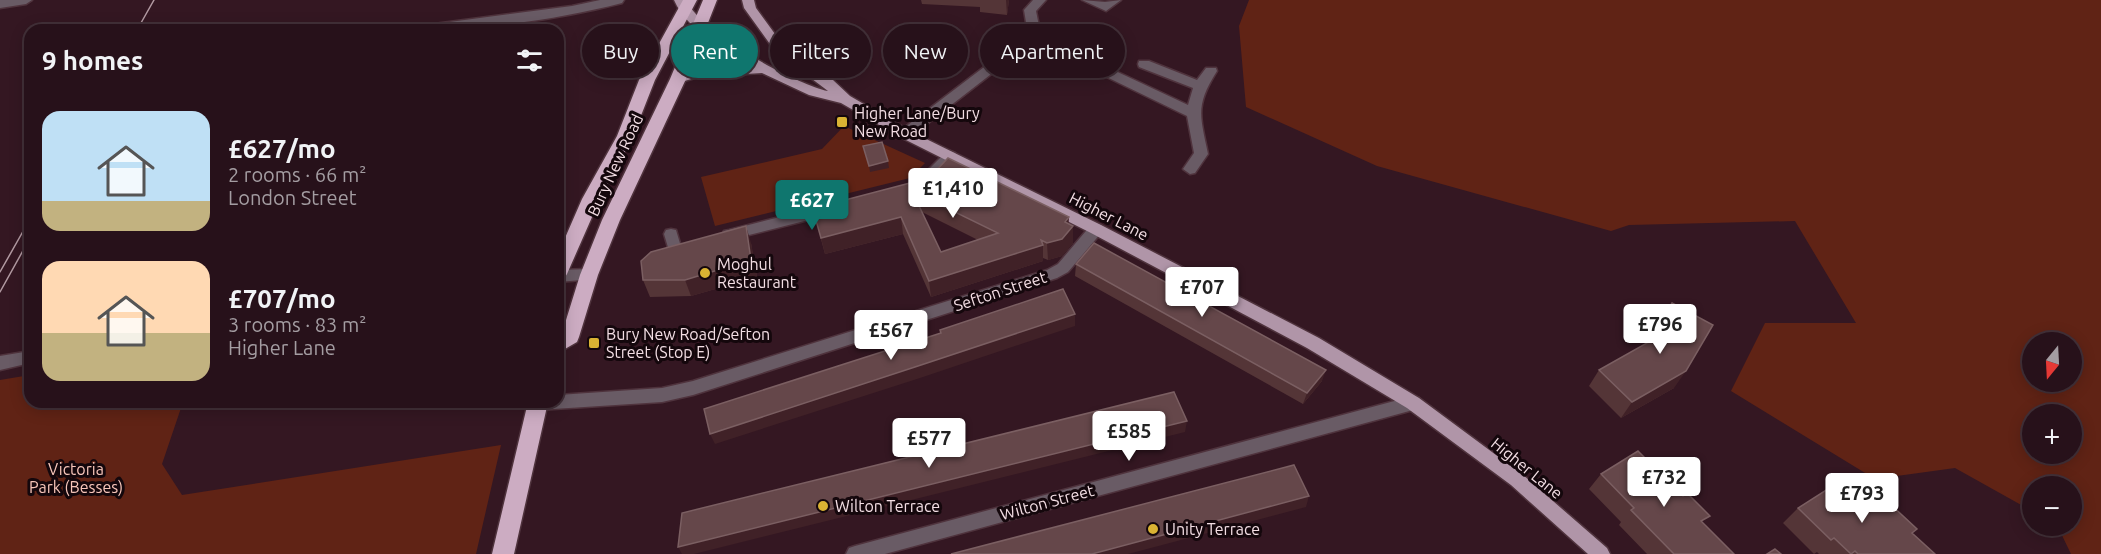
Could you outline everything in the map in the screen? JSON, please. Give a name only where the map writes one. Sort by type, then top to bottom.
[{"type":"highway","name":"Bury New Road","points":[[698,24],[710,0]]},
{"type":"highway","name":"Bury New Road","points":[[564,261],[591,199],[625,136],[647,80],[685,4]]},
{"type":"highway","name":"Bury New Road","points":[[564,341],[570,337],[589,275],[612,220],[678,79]]},
{"type":"highway","points":[[503,554],[537,408]]},
{"type":"main road","points":[[748,0],[750,8],[779,48],[828,83],[845,99]]},
{"type":"main road","name":"Higher Lane","points":[[685,4],[697,24]]},
{"type":"main road","name":"Higher Lane","points":[[758,65],[814,92],[845,99],[904,134],[1096,229],[1313,343],[1413,403],[1517,480],[1601,554]]},
{"type":"main road","points":[[678,79],[698,73],[764,69]]},
{"type":"street","points":[[0,4],[26,0]]},
{"type":"street","points":[[1032,24],[1030,10],[1041,0]]},
{"type":"street","points":[[1088,0],[1107,8],[1114,0]]},
{"type":"street","points":[[465,24],[573,10],[617,1]]},
{"type":"street","points":[[1144,64],[1200,86]]},
{"type":"street","points":[[1190,169],[1201,154],[1193,113],[1200,86],[1211,71]]},
{"type":"street","points":[[904,134],[980,76]]},
{"type":"street","points":[[1119,78],[1193,113]]},
{"type":"street","points":[[897,193],[920,187],[950,156]]},
{"type":"street","points":[[717,238],[862,201]]},
{"type":"street","name":"Sefton Street","points":[[564,401],[662,395],[693,388],[1052,274],[1063,268],[1096,229]]},
{"type":"street","points":[[671,234],[675,249]]},
{"type":"street","points":[[564,275],[589,275]]},
{"type":"street","points":[[0,363],[24,358]]},
{"type":"street","name":"Wilton Street","points":[[855,554],[1413,403]]},
{"type":"green space","points":[[1249,0],[2101,0],[2101,554],[2071,554],[2062,536],[2082,536],[2082,476],[2022,476],[2022,505],[1955,468],[1875,479],[1731,391],[1765,323],[1856,323],[1795,221],[1629,225],[1611,231],[1377,166],[1246,107],[1239,26]]},
{"type":"green space","points":[[844,126],[925,163],[910,178],[715,226],[701,177],[822,149]]},
{"type":"green space","name":"Victoria Park (Besses)","points":[[24,376],[24,408],[181,408],[162,464],[182,495],[501,445],[476,554],[0,554],[0,380]]},
{"type":"building","points":[[882,142],[888,161],[869,166],[863,146]]},
{"type":"building","points":[[948,158],[1069,217],[1065,222],[1073,226],[1062,239],[1047,243],[1041,240],[1043,245],[929,281],[901,217],[821,238],[815,217],[825,215],[822,206],[929,178]],"holes":[[[912,191],[998,233],[941,252]]]},
{"type":"building","points":[[746,226],[751,260],[685,280],[643,280],[641,261],[651,252]]},
{"type":"building","points":[[1094,243],[1326,370],[1307,393],[1076,264]]},
{"type":"building","points":[[1063,289],[1075,314],[710,434],[704,409],[941,333],[940,330]]},
{"type":"building","points":[[1672,303],[1713,325],[1686,371],[1632,402],[1599,370],[1647,343]]},
{"type":"building","points":[[1174,392],[1187,421],[678,547],[682,513]]},
{"type":"building","points":[[1638,451],[1683,496],[1687,493],[1710,516],[1701,521],[1734,554],[1674,554],[1631,510],[1634,508],[1601,474]]},
{"type":"building","name":"Unity Terrace","points":[[1294,465],[1309,496],[1092,554],[951,554]]},
{"type":"building","points":[[1842,480],[1876,510],[1888,502],[1917,529],[1912,533],[1935,554],[1858,554],[1855,551],[1851,554],[1834,538],[1831,540],[1798,508]]},
{"type":"building","points":[[1775,549],[1781,554],[1767,554]]},
{"type":"tram line","points":[[140,24],[154,0]]},
{"type":"tram line","points":[[0,272],[24,230]]},
{"type":"tram line","points":[[0,292],[24,249]]},
{"type":"place","name":"Higher Lane/Bury New Road","points":[[842,122]]},
{"type":"place","name":"Moghul Restaurant","points":[[705,273]]},
{"type":"place","name":"Bury New Road/Sefton Street (Stop E)","points":[[594,343]]},
{"type":"place","name":"Wilton Terrace","points":[[823,506]]},
{"type":"place","name":"Unity Terrace","points":[[1153,529]]}]
